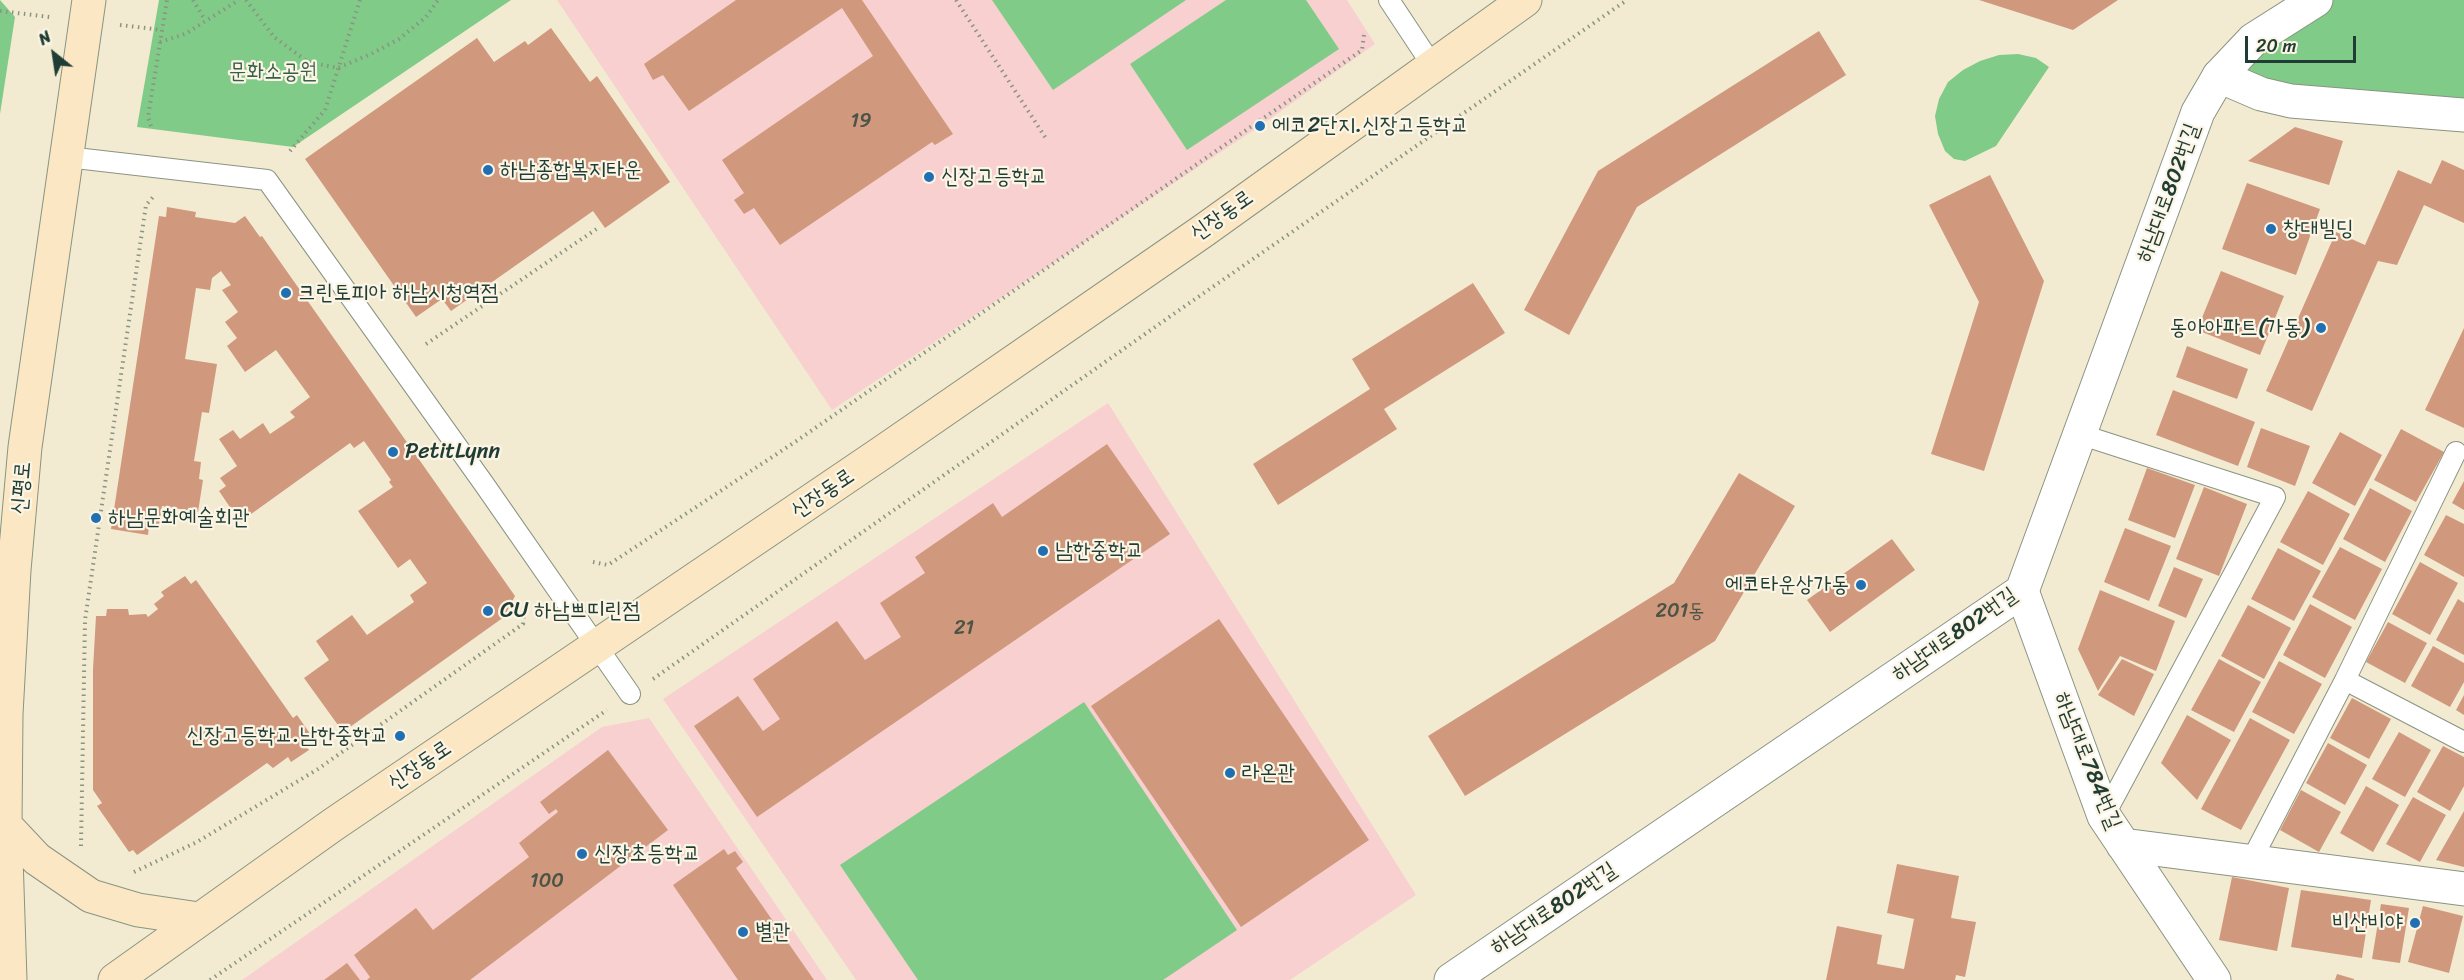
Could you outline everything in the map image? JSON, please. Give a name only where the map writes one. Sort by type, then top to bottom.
[{"type":"main road","name":"신평로","points":[[10,980],[3,829],[14,570],[25,447],[89,0]]},
{"type":"main road","name":"신장동로","points":[[115,980],[334,824],[597,647],[1203,231],[1525,0]]},
{"type":"main road","points":[[3,829],[37,859],[91,896],[138,909],[199,919]]},
{"type":"street","name":"하남대로802번길","points":[[1450,980],[2022,591],[2198,112],[2219,76],[2253,40],[2316,0]]},
{"type":"street","points":[[2219,76],[2261,94],[2291,101],[2464,115]]},
{"type":"street","name":"하남대로784번길","points":[[2022,591],[2104,816],[2214,980]]},
{"type":"street","points":[[2123,845],[2464,889]]},
{"type":"lane","points":[[1389,0],[1432,66]]},
{"type":"lane","points":[[67,158],[267,180],[484,484],[630,694]]},
{"type":"lane","points":[[2079,434],[2275,497],[2104,816]]},
{"type":"lane","points":[[2251,861],[2344,681],[2456,452]]},
{"type":"lane","points":[[2344,681],[2464,742]]},
{"type":"path","points":[[151,126],[148,117],[167,0]]},
{"type":"path","points":[[193,0],[206,20]]},
{"type":"path","points":[[160,42],[185,34],[238,0]]},
{"type":"path","points":[[246,0],[274,37],[308,62],[338,68],[399,39],[426,17],[438,0]]},
{"type":"path","points":[[290,151],[325,110],[360,0]]},
{"type":"path","points":[[956,0],[1047,140]]},
{"type":"path","points":[[210,980],[696,651],[1175,313],[1627,0]]},
{"type":"path","points":[[593,562],[608,565],[795,442],[1362,50],[1364,35]]},
{"type":"path","points":[[81,847],[85,620],[146,205],[153,197]]},
{"type":"path","points":[[426,344],[598,228]]},
{"type":"path","points":[[125,876],[197,842],[318,770],[523,624],[524,612]]},
{"type":"shaded area","name":"신장고등학교","points":[[557,0],[1347,0],[1375,44],[1260,126],[832,410]]},
{"type":"shaded area","name":"남한중학교","points":[[1108,403],[1416,895],[1290,980],[856,980],[663,699]]},
{"type":"shaded area","name":"신장초등학교","points":[[649,718],[827,980],[242,980],[602,727]]},
{"type":"green space","points":[[0,0],[15,17],[0,114]]},
{"type":"green space","name":"문화소공원","points":[[159,0],[511,0],[293,147],[137,127]]},
{"type":"green space","points":[[992,0],[1186,0],[1053,90]]},
{"type":"green space","points":[[1226,0],[1306,0],[1339,49],[1187,150],[1130,64]]},
{"type":"green space","points":[[2316,0],[2464,0],[2464,115],[2219,76]]},
{"type":"green space","points":[[2018,54],[2036,58],[2049,67],[1996,146],[1965,161],[1954,159],[1945,151],[1938,134],[1935,116],[1939,99],[1948,82],[1963,70],[1980,61],[1999,55]]},
{"type":"green space","points":[[1084,702],[1237,930],[1163,980],[918,980],[840,865]]},
{"type":"building","points":[[736,0],[862,0],[953,134],[935,145],[932,142],[780,245],[754,208],[744,214],[734,200],[744,193],[722,160],[873,56],[842,8],[689,111],[663,75],[653,80],[644,64]]},
{"type":"building","points":[[1979,0],[2118,0],[2073,30]]},
{"type":"building","name":"하남종합복지타운","points":[[551,28],[590,82],[597,76],[670,182],[605,228],[593,211],[451,311],[442,299],[416,317],[305,159],[477,38],[494,62],[525,41],[528,45]]},
{"type":"building","points":[[1819,31],[1846,75],[1637,207],[1569,335],[1524,310],[1598,171]]},
{"type":"building","points":[[2295,127],[2343,141],[2329,185],[2248,161]]},
{"type":"building","name":"동아아파트(가동)","points":[[2442,160],[2464,170],[2464,223],[2424,205],[2397,265],[2378,261],[2312,411],[2266,391],[2336,232],[2365,245],[2398,170],[2431,184]]},
{"type":"building","points":[[1990,175],[2044,281],[1984,471],[1931,454],[1979,302],[1929,205]]},
{"type":"building","name":"창대빌딩","points":[[2247,183],[2320,209],[2296,275],[2222,249]]},
{"type":"building","points":[[167,207],[196,212],[195,217],[235,223],[245,216],[260,237],[262,236],[515,596],[504,617],[343,732],[304,678],[329,660],[316,641],[352,615],[367,635],[414,602],[410,595],[427,583],[410,559],[398,568],[358,511],[393,487],[389,482],[391,480],[364,441],[354,448],[350,443],[240,522],[219,491],[226,486],[220,478],[237,466],[219,439],[233,430],[240,439],[263,423],[270,434],[295,417],[290,412],[310,397],[276,350],[245,372],[227,346],[237,338],[225,322],[238,312],[222,290],[231,285],[221,271],[212,278],[210,290],[196,288],[185,359],[217,364],[209,413],[202,412],[194,461],[201,462],[199,479],[203,480],[198,512],[162,506],[159,527],[149,526],[148,535],[111,529],[159,216],[166,217]]},
{"type":"building","points":[[2221,271],[2284,296],[2260,355],[2197,330]]},
{"type":"building","points":[[1473,283],[1505,333],[1384,409],[1397,429],[1278,505],[1253,464],[1370,389],[1352,359]]},
{"type":"building","points":[[2464,328],[2464,428],[2425,410]]},
{"type":"building","points":[[2187,346],[2248,369],[2237,399],[2176,377]]},
{"type":"building","points":[[2173,390],[2255,422],[2238,466],[2156,435]]},
{"type":"building","points":[[2261,428],[2310,446],[2295,486],[2247,467]]},
{"type":"building","points":[[2401,429],[2444,452],[2416,502],[2374,480]]},
{"type":"building","points":[[2340,432],[2382,455],[2355,506],[2312,483]]},
{"type":"building","points":[[1107,444],[1170,534],[757,817],[694,726],[738,696],[763,731],[780,719],[753,679],[837,621],[865,660],[901,637],[880,603],[925,573],[915,557],[993,503],[1002,517]]},
{"type":"building","points":[[2147,468],[2195,485],[2175,538],[2128,520]]},
{"type":"building","points":[[1739,473],[1795,506],[1715,641],[1465,796],[1428,736],[1674,583]]},
{"type":"building","points":[[2464,481],[2464,510],[2452,503]]},
{"type":"building","points":[[2204,487],[2247,504],[2219,576],[2176,559]]},
{"type":"building","points":[[2370,488],[2412,511],[2385,562],[2343,539]]},
{"type":"building","points":[[2308,491],[2350,514],[2323,565],[2280,542]]},
{"type":"building","points":[[2446,515],[2464,524],[2464,577],[2424,555]]},
{"type":"building","points":[[2125,528],[2171,546],[2149,601],[2104,582]]},
{"type":"building","name":"에코타운상가동","points":[[1892,539],[1915,570],[1830,632],[1807,600]]},
{"type":"building","points":[[2340,547],[2382,569],[2355,620],[2312,597]]},
{"type":"building","points":[[2278,548],[2321,571],[2294,621],[2251,599]]},
{"type":"building","points":[[2420,562],[2458,583],[2430,635],[2392,614]]},
{"type":"building","points":[[2174,567],[2203,579],[2186,618],[2158,606]]},
{"type":"building","points":[[185,576],[191,584],[196,580],[293,718],[297,715],[313,738],[305,744],[309,750],[291,762],[288,757],[273,768],[267,763],[137,855],[133,850],[129,852],[97,806],[102,803],[93,790],[93,669],[96,616],[106,616],[107,609],[128,609],[129,615],[146,614],[148,617],[158,609],[154,604],[164,596],[161,592]]},
{"type":"building","points":[[2100,590],[2175,621],[2156,671],[2120,656],[2098,691],[2078,649]]},
{"type":"building","points":[[2458,599],[2464,603],[2464,655],[2436,640]]},
{"type":"building","points":[[2310,604],[2352,627],[2325,678],[2283,655]]},
{"type":"building","points":[[2248,605],[2291,628],[2264,679],[2221,656]]},
{"type":"building","name":"라온관","points":[[1219,619],[1369,840],[1241,927],[1091,706]]},
{"type":"building","points":[[2388,622],[2427,643],[2405,683],[2366,662]]},
{"type":"building","points":[[2433,646],[2464,663],[2464,682],[2450,707],[2411,686]]},
{"type":"building","points":[[2122,659],[2154,674],[2134,716],[2098,695]]},
{"type":"building","points":[[2219,659],[2261,682],[2234,732],[2191,710]]},
{"type":"building","points":[[2279,661],[2322,684],[2294,734],[2252,712]]},
{"type":"building","points":[[2464,695],[2464,715],[2456,710]]},
{"type":"building","points":[[2352,698],[2391,719],[2369,759],[2330,738]]},
{"type":"building","points":[[2187,715],[2231,740],[2197,800],[2161,763]]},
{"type":"building","points":[[2250,718],[2290,740],[2241,830],[2201,809]]},
{"type":"building","points":[[2399,732],[2431,750],[2405,797],[2372,779]]},
{"type":"building","points":[[2328,743],[2367,765],[2345,805],[2306,783]]},
{"type":"building","points":[[2443,746],[2464,757],[2464,786],[2450,811],[2417,792]]},
{"type":"building","points":[[608,750],[668,830],[470,980],[367,980],[370,977],[354,955],[416,908],[433,930],[529,857],[519,843],[558,812],[556,809],[549,814],[540,802]]},
{"type":"building","points":[[2366,786],[2399,805],[2373,852],[2340,833]]},
{"type":"building","points":[[2301,790],[2341,812],[2319,852],[2280,830]]},
{"type":"building","points":[[2413,797],[2446,815],[2420,862],[2386,844]]},
{"type":"building","points":[[2464,811],[2464,867],[2436,860]]},
{"type":"building","name":"별관","points":[[724,849],[728,855],[735,851],[743,862],[736,868],[814,980],[738,980],[673,885]]},
{"type":"building","points":[[1897,864],[1959,876],[1951,918],[1976,922],[1965,977],[1956,975],[1955,980],[1826,980],[1837,926],[1882,935],[1877,964],[1904,969],[1914,919],[1887,913]]},
{"type":"building","points":[[2232,877],[2289,888],[2277,951],[2219,940]]},
{"type":"building","points":[[2301,890],[2371,900],[2362,958],[2291,947]]},
{"type":"building","points":[[2381,904],[2409,908],[2400,963],[2372,959]]},
{"type":"building","points":[[2423,906],[2463,916],[2449,973],[2408,962]]},
{"type":"building","points":[[347,963],[360,980],[324,980]]},
{"type":"building","points":[[2337,974],[2354,979],[2354,980],[2335,980]]},
{"type":"place","name":"에코2단지.신장고등학교","points":[[1260,126]]},
{"type":"place","name":"하남종합복지타운","points":[[488,170]]},
{"type":"place","name":"신장고등학교","points":[[929,177]]},
{"type":"place","name":"창대빌딩","points":[[2271,229]]},
{"type":"place","name":"크린토피아 하남시청역점","points":[[286,293]]},
{"type":"place","name":"동아아파트(가동)","points":[[2321,328]]},
{"type":"place","name":"PetitLynn","points":[[393,452]]},
{"type":"place","name":"하남문화예술회관","points":[[96,518]]},
{"type":"place","name":"남한중학교","points":[[1043,551]]},
{"type":"place","name":"에코타운상가동","points":[[1861,585]]},
{"type":"place","name":"CU 하남쁘띠린점","points":[[488,611]]},
{"type":"place","name":"신장고등학교.남한중학교","points":[[400,736]]},
{"type":"place","name":"라온관","points":[[1230,773]]},
{"type":"place","name":"신장초등학교","points":[[582,854]]},
{"type":"place","name":"비산비야","points":[[2415,923]]},
{"type":"place","name":"별관","points":[[743,932]]}]
